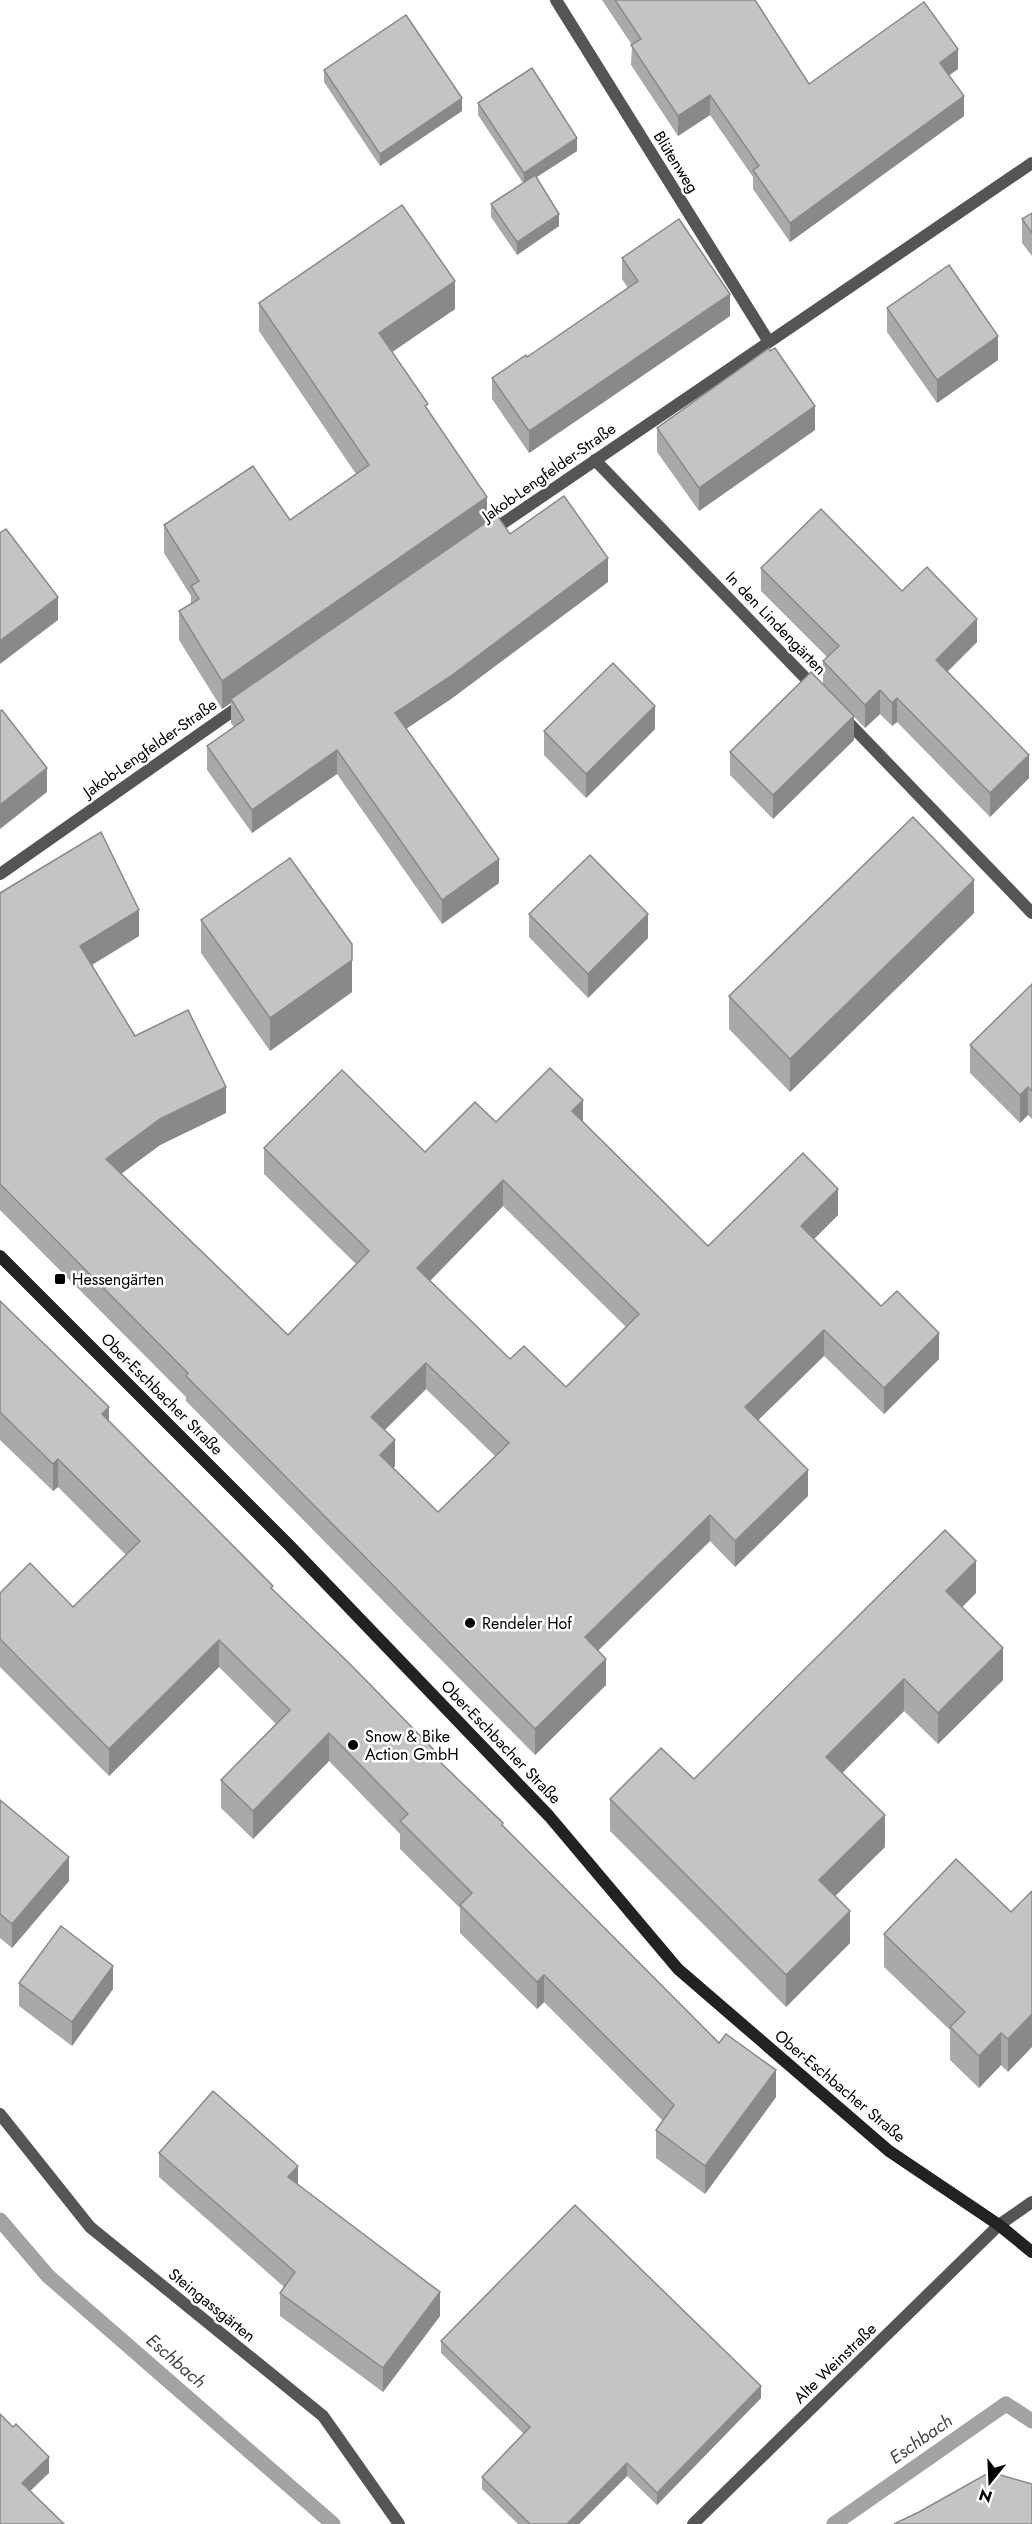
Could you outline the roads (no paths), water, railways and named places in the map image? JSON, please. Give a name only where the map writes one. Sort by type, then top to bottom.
[{"type":"street","name":"Blütenweg","points":[[556,0],[768,342]]},
{"type":"street","name":"Jakob-Lengfelder-Straße","points":[[478,541],[1032,163]]},
{"type":"street","name":"In den Lindengärten","points":[[595,460],[1032,913]]},
{"type":"street","name":"Jakob-Lengfelder-Straße","points":[[0,874],[255,696]]},
{"type":"street","name":"Ober-Eschbacher Straße","points":[[0,1256],[297,1553],[541,1807],[678,1969],[890,2151],[999,2225],[1032,2252]]},
{"type":"street","name":"Steingassgärten","points":[[0,2114],[90,2227],[322,2416],[399,2524]]},
{"type":"street","name":"Alte Weinstraße","points":[[693,2524],[999,2225],[1032,2202]]},
{"type":"waterway","name":"Eschbach","points":[[0,2220],[48,2276],[333,2524]]},
{"type":"waterway","name":"Eschbach","points":[[834,2524],[1006,2404],[1032,2421]]},
{"type":"place","name":"Hessengärten","points":[[60,1279]]},
{"type":"place","name":"Rendeler Hof","points":[[470,1623]]},
{"type":"place","name":"Snow & Bike Action GmbH","points":[[353,1745]]}]
